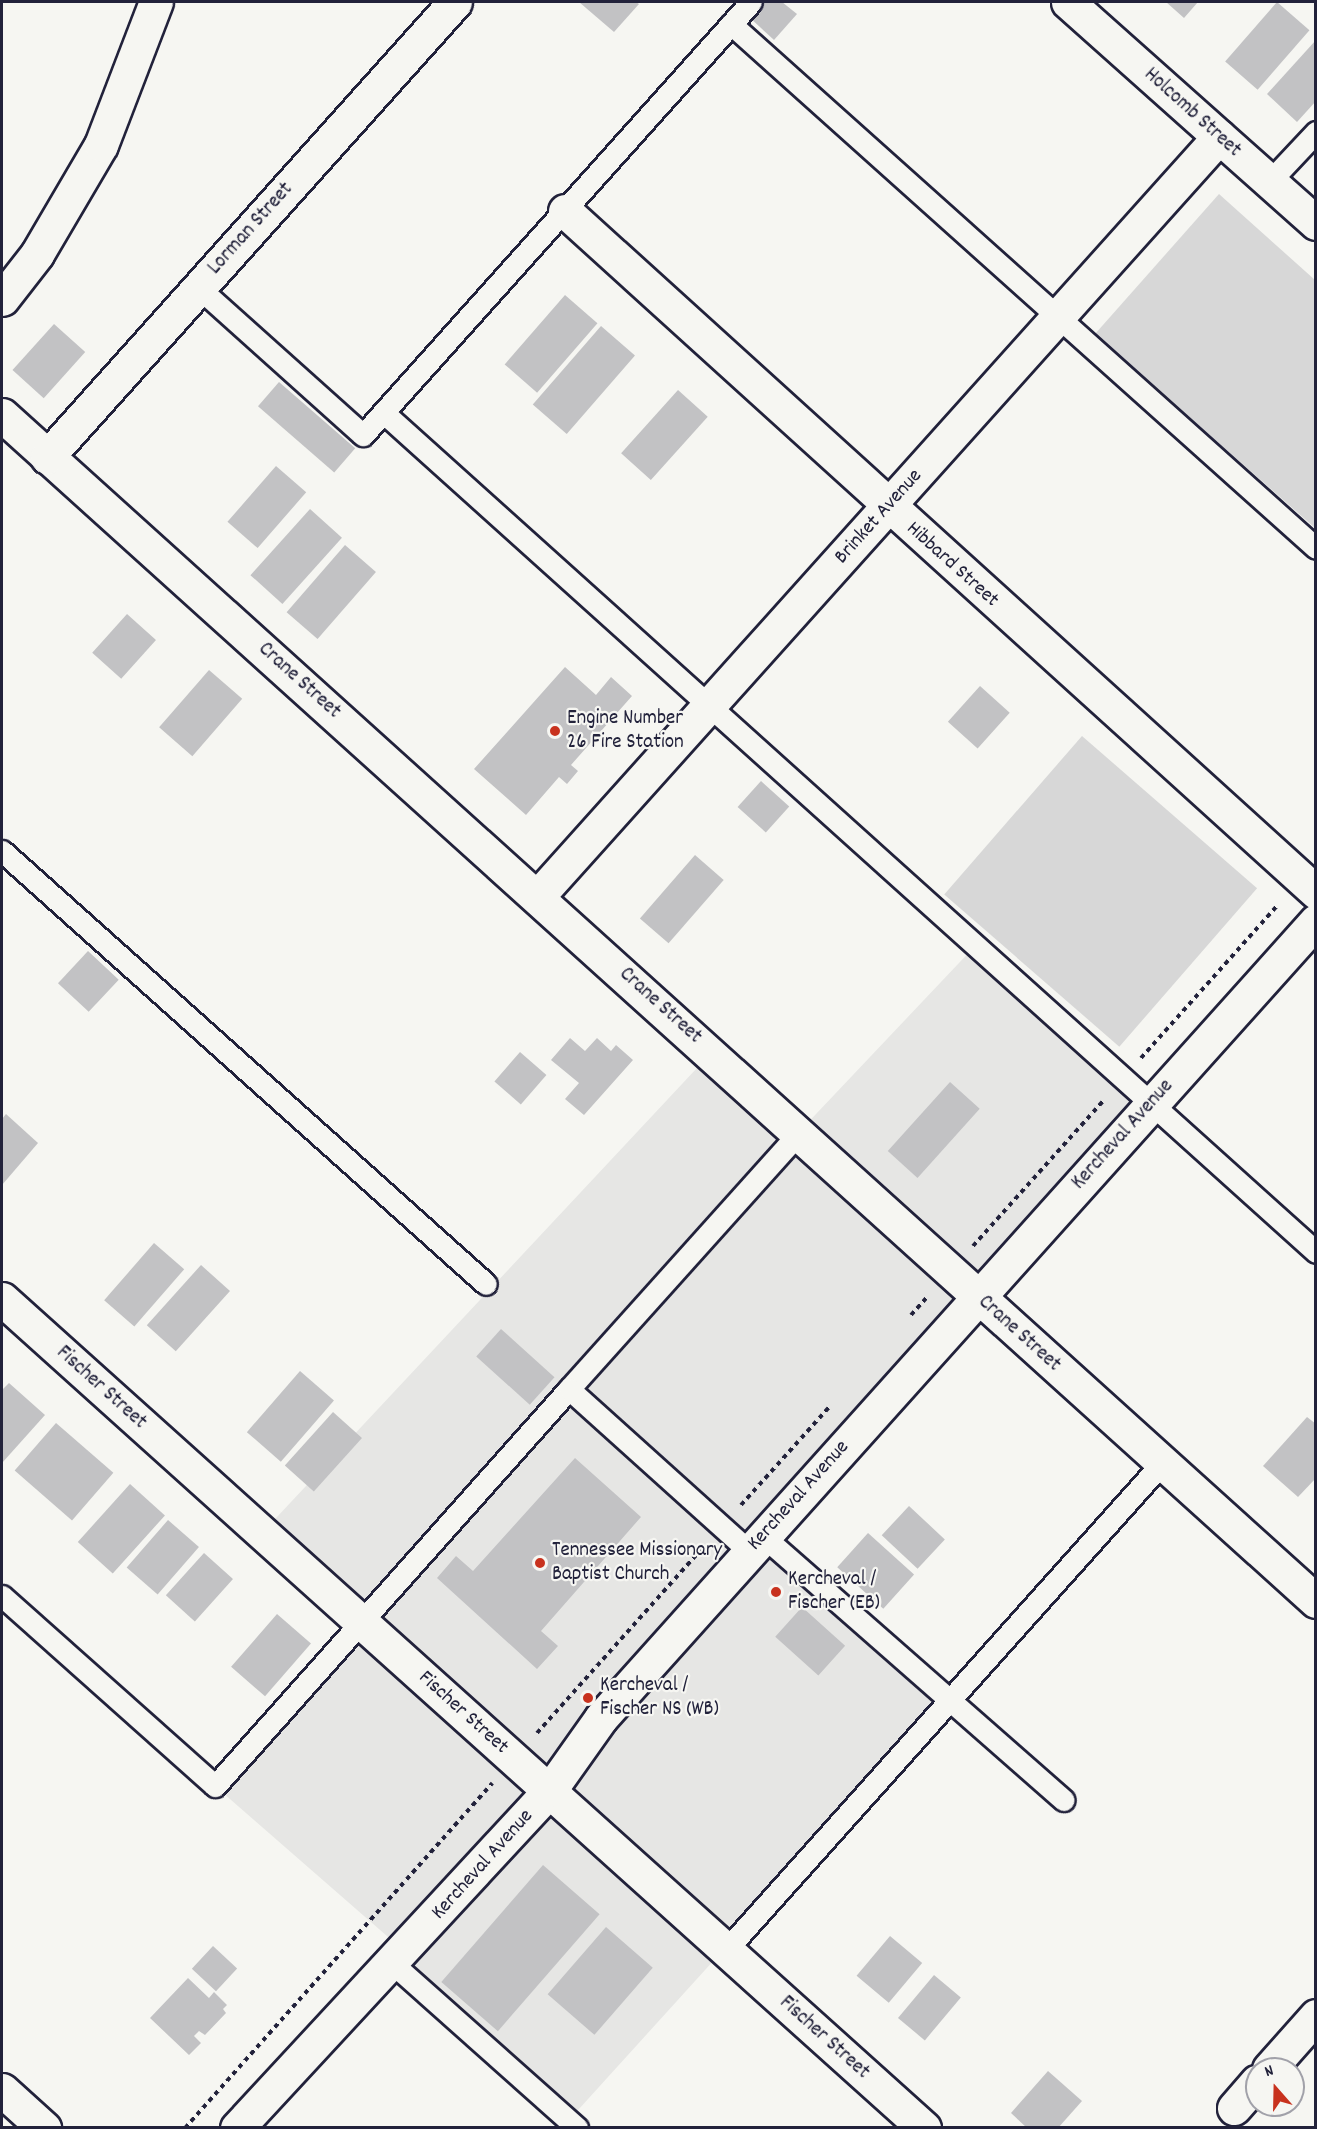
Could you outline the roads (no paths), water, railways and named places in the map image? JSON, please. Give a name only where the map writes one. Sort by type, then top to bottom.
[{"type":"street","points":[[2,300],[37,254],[101,145],[156,2]]},
{"type":"street","name":"Lorman Street","points":[[47,457],[455,2]]},
{"type":"street","name":"Holcomb Street","points":[[1068,2],[1316,223]]},
{"type":"street","name":"Brinket Avenue","points":[[538,896],[1219,137]]},
{"type":"street","name":"Hibbard Street","points":[[565,211],[888,507],[1308,886]]},
{"type":"street","name":"Crane Street","points":[[2,415],[538,896],[977,1297],[1316,1601]]},
{"type":"street","name":"Kercheval Avenue","points":[[237,2127],[392,1963],[550,1790],[601,1718],[1316,921]]},
{"type":"street","name":"Fischer Street","points":[[2,1299],[924,2127]]},
{"type":"street","points":[[1280,2057],[1316,2016]]},
{"type":"street","points":[[2,2090],[44,2127]]},
{"type":"street","points":[[1234,2108],[1245,2096]]},
{"type":"lane","points":[[199,288],[363,435],[751,2]]},
{"type":"lane","points":[[731,24],[1060,314],[1316,548]]},
{"type":"lane","points":[[1269,182],[1316,132]]},
{"type":"lane","points":[[384,413],[711,704],[1150,1105],[1316,1252]]},
{"type":"lane","points":[[2,851],[486,1284]]},
{"type":"lane","points":[[2,1596],[215,1786],[799,1133]]},
{"type":"lane","points":[[569,1389],[722,1526],[756,1544],[949,1701],[1063,1800]]},
{"type":"lane","points":[[726,1950],[1162,1463]]},
{"type":"lane","points":[[392,1963],[577,2127]]},
{"type":"place","name":"Engine Number 26 Fire Station","points":[[555,731]]},
{"type":"place","name":"Tennessee Missionary Baptist Church","points":[[540,1563]]},
{"type":"place","name":"Kercheval / Fischer (EB)","points":[[776,1592]]},
{"type":"place","name":"Kercheval / Fischer NS (WB)","points":[[588,1698]]}]
